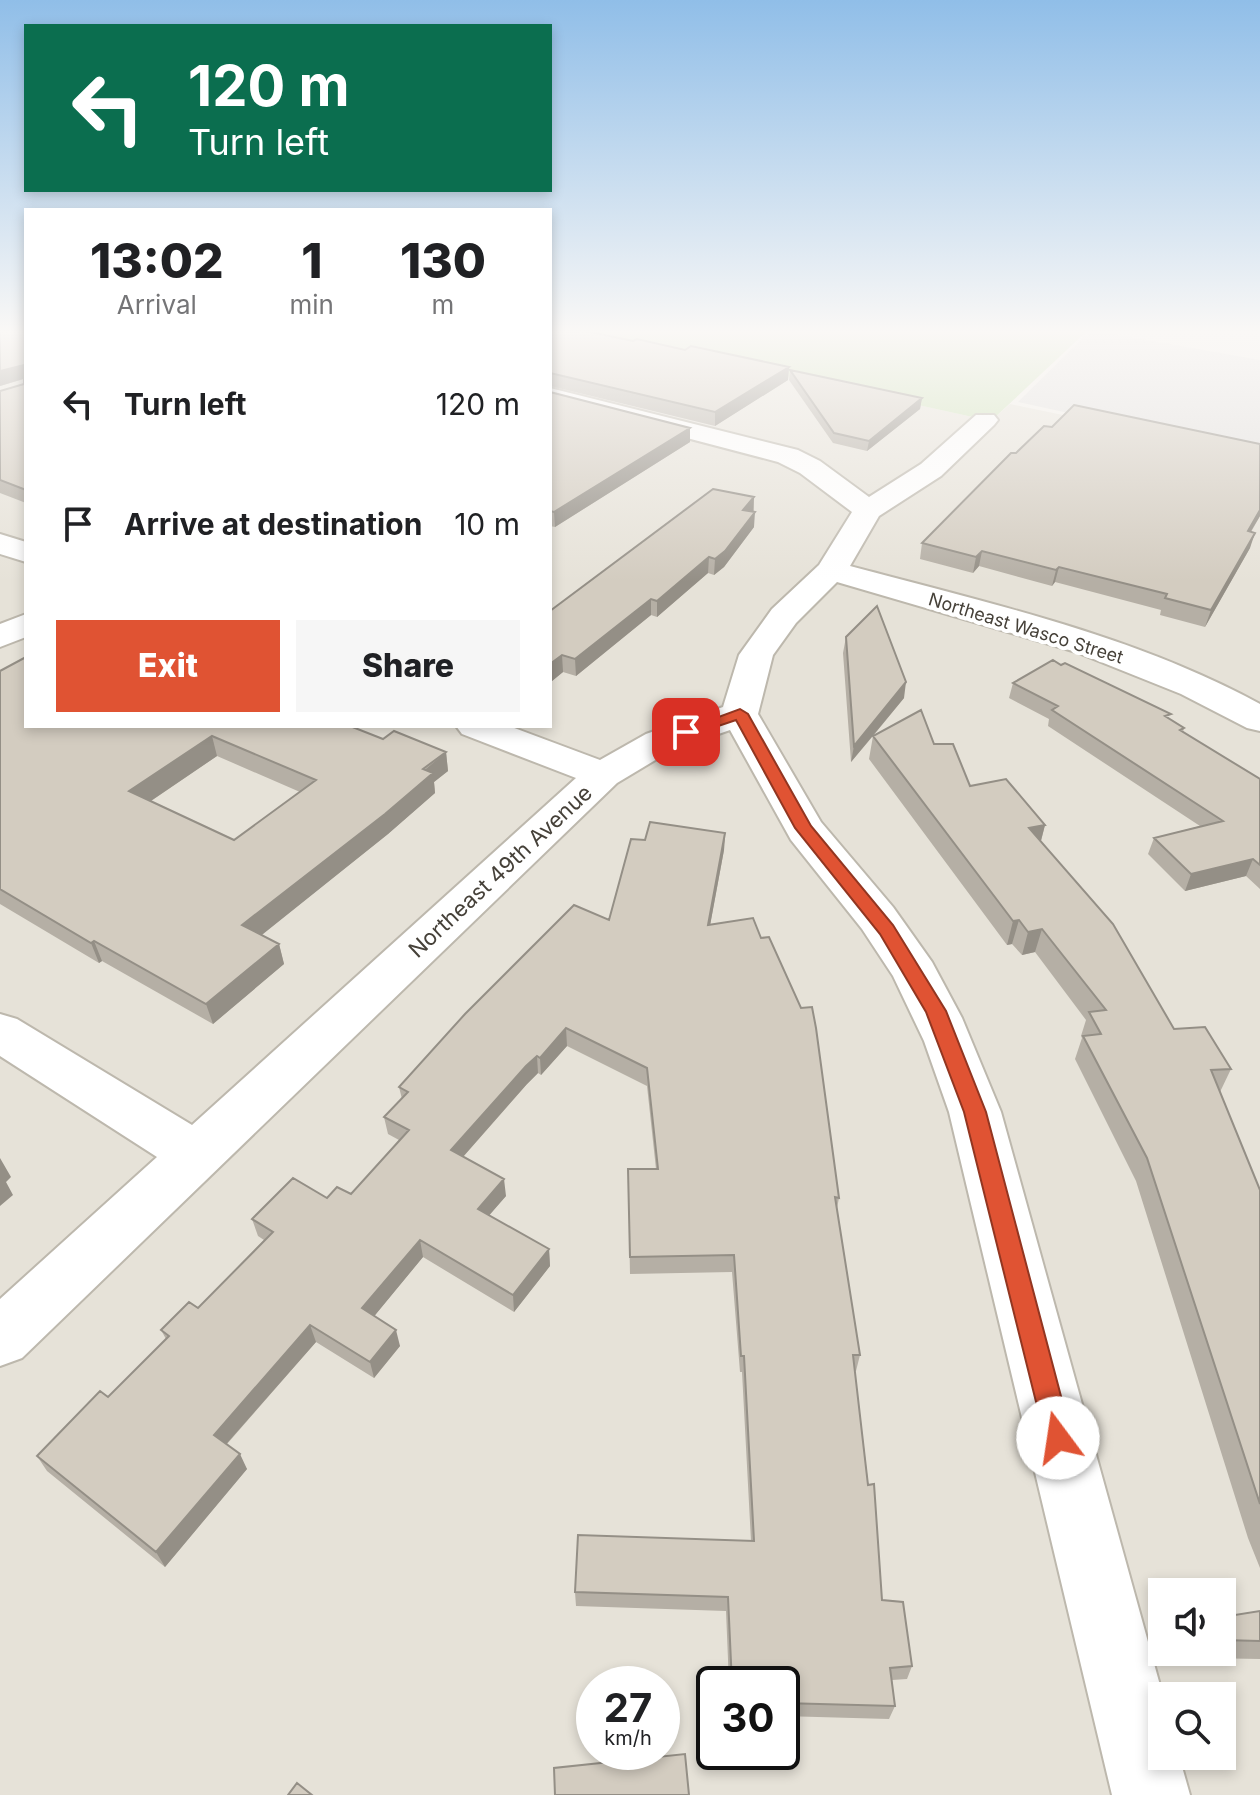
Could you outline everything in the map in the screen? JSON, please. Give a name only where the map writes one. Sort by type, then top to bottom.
[{"type":"street","points":[[627,414],[788,456],[810,467],[868,510]]},
{"type":"street","points":[[985,420],[931,470],[868,510],[831,571],[784,616],[756,655],[740,714],[803,828],[887,930],[912,969],[936,1011],[957,1061],[975,1112],[1151,1795]]},
{"type":"street","points":[[0,543],[24,552]]},
{"type":"street","name":"Northeast Wasco Street","points":[[831,571],[1029,625],[1252,702]]},
{"type":"street","points":[[0,637],[24,625]]},
{"type":"street","name":"Northeast 49th Avenue","points":[[0,1338],[603,775],[659,742],[740,714]]},
{"type":"street","points":[[480,728],[603,775]]},
{"type":"street","points":[[0,1032],[197,1155]]},
{"type":"shaded area","points":[[0,414],[24,414],[24,728],[552,728],[552,414],[958,414],[991,421],[999,414],[1057,414],[1260,456],[1260,1795],[0,1795]]},
{"type":"shaded area","points":[[1072,414],[1260,414],[1260,455]]},
{"type":"green space","points":[[958,414],[999,414],[991,421]]},
{"type":"building","points":[[0,414],[24,414],[24,489],[0,480]]},
{"type":"building","points":[[552,414],[635,414],[690,428],[554,512]]},
{"type":"building","points":[[821,414],[903,414],[869,441],[834,433]]},
{"type":"building","points":[[1065,414],[1116,414],[1260,444],[1260,510],[1248,531],[1255,533],[1211,610],[1165,598],[1167,594],[1059,567],[1056,570],[982,551],[976,557],[922,543],[1011,453],[1016,453],[1044,426],[1052,427]]},
{"type":"building","points":[[713,489],[754,497],[743,510],[755,512],[725,551],[715,559],[709,557],[657,601],[651,599],[575,659],[562,655],[552,662],[552,610]]},
{"type":"building","points":[[877,606],[906,682],[854,746],[846,637]]},
{"type":"building","points":[[24,658],[24,728],[355,728],[383,739],[394,731],[446,752],[423,769],[433,773],[385,814],[242,925],[279,944],[206,1004],[94,941],[91,943],[0,889],[0,671]],"holes":[[[212,736],[316,780],[234,840],[129,791]]]},
{"type":"building","points":[[1053,660],[1171,714],[1165,716],[1184,728],[1180,730],[1260,779],[1260,865],[1253,859],[1191,874],[1154,838],[1223,821],[1052,710],[1058,706],[1013,683]]},
{"type":"building","points":[[921,710],[934,744],[953,744],[970,786],[1006,779],[1045,825],[1029,828],[1113,924],[1174,1029],[1205,1027],[1231,1069],[1211,1070],[1260,1190],[1260,1504],[1147,1158],[1083,1036],[1101,1034],[1089,1012],[1106,1010],[1042,929],[1028,932],[1019,920],[1013,921],[873,736]]},
{"type":"building","points":[[650,822],[725,833],[708,925],[753,918],[761,938],[769,937],[801,1008],[812,1007],[839,1198],[835,1197],[860,1355],[853,1355],[868,1485],[874,1484],[882,1600],[903,1602],[912,1666],[890,1668],[895,1706],[800,1703],[800,1666],[731,1666],[728,1597],[575,1592],[578,1535],[754,1541],[744,1356],[741,1356],[734,1255],[630,1257],[628,1169],[658,1169],[647,1068],[566,1028],[540,1058],[537,1056],[526,1066],[451,1150],[504,1179],[478,1209],[549,1249],[513,1295],[420,1240],[362,1308],[396,1330],[370,1362],[310,1325],[214,1435],[240,1454],[156,1552],[37,1456],[100,1391],[108,1397],[169,1336],[161,1330],[189,1302],[198,1308],[273,1232],[252,1219],[293,1178],[327,1198],[337,1187],[351,1194],[409,1130],[384,1117],[408,1092],[399,1087],[465,1014],[574,905],[609,920],[631,839],[645,840]]},
{"type":"building","points":[[1260,1611],[1260,1641],[1236,1640],[1236,1615]]},
{"type":"building","points":[[685,1754],[689,1795],[555,1795],[554,1768],[576,1766],[576,1770],[680,1770],[680,1755]]},
{"type":"building","points":[[297,1783],[312,1795],[288,1795]]},
{"type":"route","points":[[686,732],[740,714],[803,828],[887,930],[936,1011],[975,1112],[1058,1438]]}]
